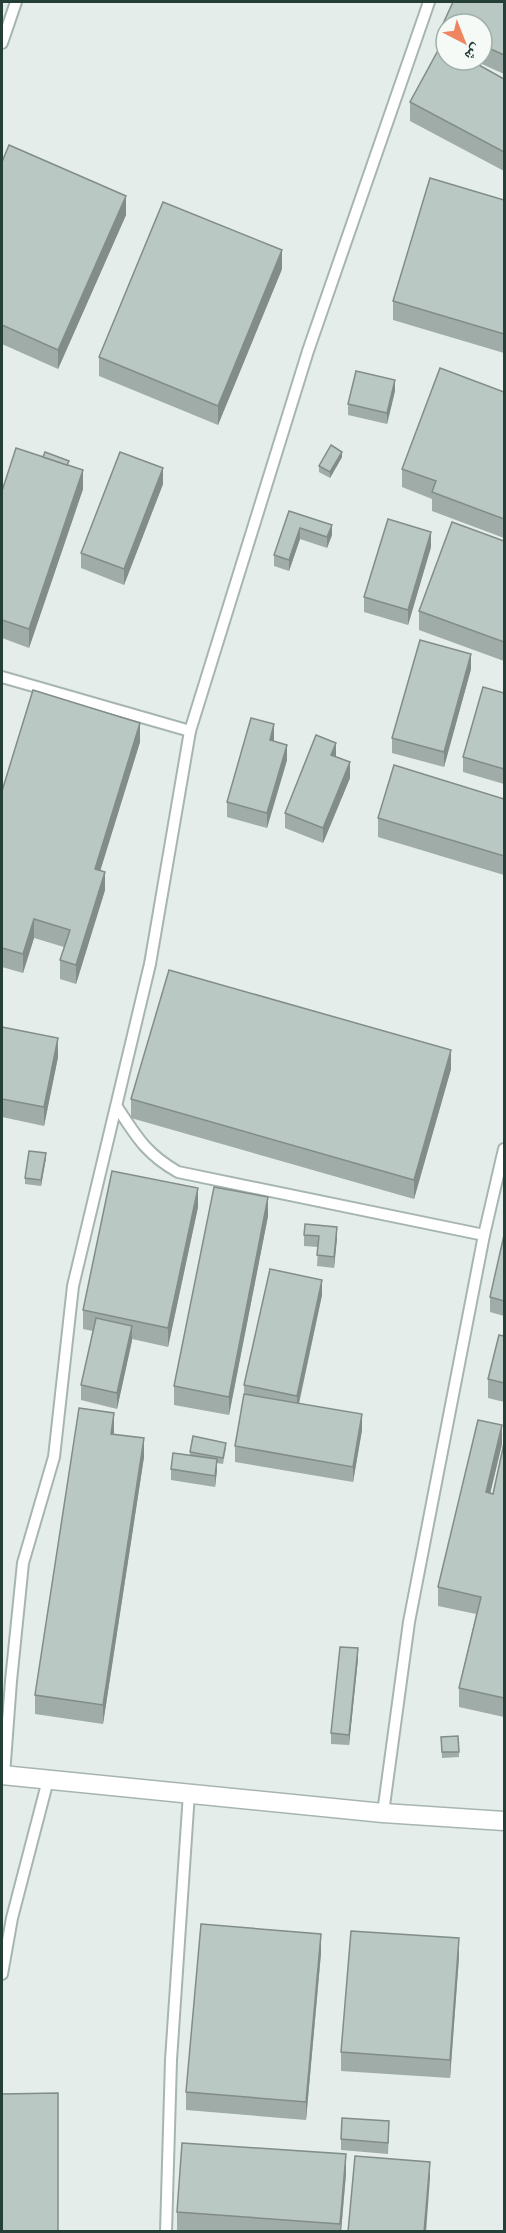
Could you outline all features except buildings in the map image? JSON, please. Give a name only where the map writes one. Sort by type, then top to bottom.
[{"type":"street","points":[[3,1775],[382,1813],[504,1821]]},
{"type":"lane","points":[[2,43],[16,2]]},
{"type":"lane","points":[[3,1775],[10,1681],[23,1563],[54,1457],[73,1286],[150,964],[189,731],[308,351],[429,2]]},
{"type":"lane","points":[[2,677],[189,731]]},
{"type":"lane","points":[[117,1107],[144,1147],[158,1161],[178,1172],[484,1235]]},
{"type":"lane","points":[[382,1813],[409,1622],[484,1235],[504,1149]]},
{"type":"lane","points":[[2,1974],[12,1918],[48,1780]]},
{"type":"lane","points":[[166,2232],[171,2060],[189,1793]]}]
